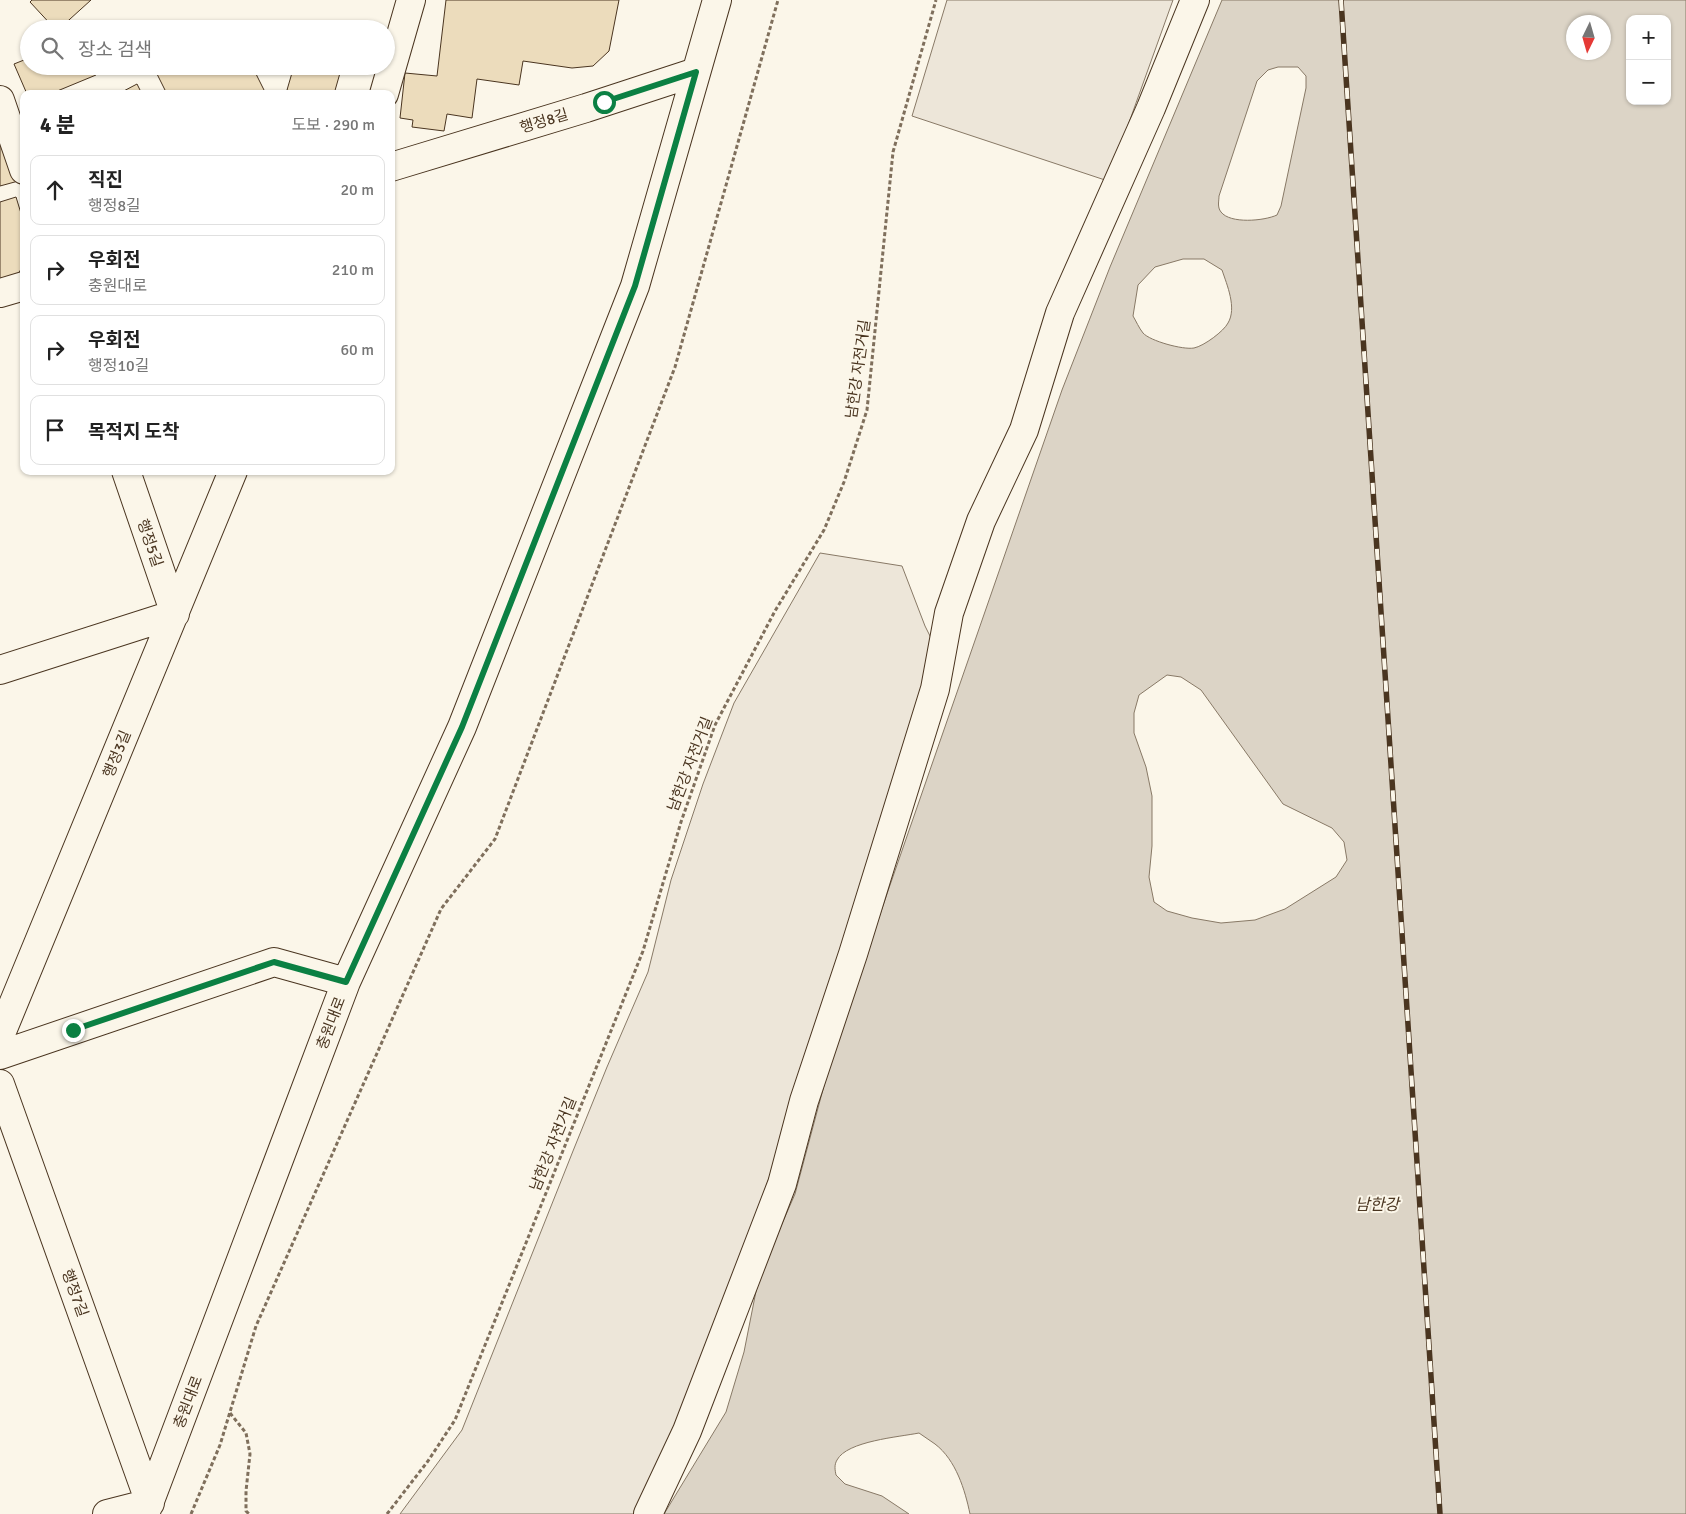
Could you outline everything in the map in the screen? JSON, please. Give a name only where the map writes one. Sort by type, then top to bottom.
[{"type":"street","points":[[395,56],[411,0]]},
{"type":"street","name":"충원대로","points":[[148,1509],[346,982],[462,727],[635,286],[717,0]]},
{"type":"street","points":[[648,1514],[688,1431],[782,1184],[804,1101],[853,954],[935,689],[949,613],[981,521],[1024,430],[1060,313],[1151,108],[1195,0]]},
{"type":"street","name":"행정8길","points":[[395,166],[586,108],[696,72]]},
{"type":"street","points":[[385,90],[389,75]]},
{"type":"street","points":[[0,100],[20,158]]},
{"type":"street","points":[[0,293],[20,287]]},
{"type":"street","name":"행정5길","points":[[127,475],[175,614]]},
{"type":"street","name":"행정3길","points":[[0,1036],[231,475]]},
{"type":"street","points":[[0,670],[175,614]]},
{"type":"street","points":[[0,1055],[274,962],[346,982]]},
{"type":"street","name":"행정7길","points":[[0,1084],[148,1509]]},
{"type":"street","points":[[106,1514],[148,1509]]},
{"type":"path","points":[[191,1514],[220,1445],[256,1326],[441,909],[495,839],[675,367],[778,0]]},
{"type":"path","name":"남한강 자전거길","points":[[387,1514],[428,1461],[455,1420],[643,951],[680,822],[715,725],[775,611],[824,530],[844,482],[867,410],[893,152],[936,0]]},
{"type":"path","points":[[230,1413],[246,1433],[250,1454],[246,1491],[246,1512],[249,1514]]},
{"type":"shaded area","points":[[947,0],[1173,0],[1108,181],[912,116]]},
{"type":"shaded area","points":[[820,553],[902,566],[925,626],[936,648],[780,1146],[692,1397],[638,1514],[400,1514],[462,1430],[607,1067],[648,972],[671,880],[703,784],[734,703]]},
{"type":"water","name":"남한강","points":[[1222,0],[1686,0],[1686,1514],[970,1514],[962,1486],[949,1458],[935,1444],[919,1433],[874,1441],[851,1448],[837,1460],[835,1466],[836,1475],[845,1484],[882,1496],[909,1514],[664,1514],[726,1412],[744,1352],[759,1276],[795,1194],[833,1052],[1062,390],[1110,267]],"holes":[[[1278,67],[1298,67],[1306,76],[1306,88],[1281,206],[1277,215],[1256,220],[1239,220],[1225,216],[1220,210],[1219,196],[1257,81],[1268,70]],[[1183,259],[1204,259],[1222,270],[1232,310],[1228,323],[1218,334],[1194,348],[1182,348],[1159,342],[1143,333],[1133,316],[1138,285],[1155,267]],[[1167,675],[1181,677],[1201,690],[1283,804],[1332,828],[1344,842],[1347,860],[1336,877],[1285,909],[1255,920],[1221,923],[1192,918],[1167,911],[1154,902],[1149,877],[1152,846],[1152,796],[1146,767],[1134,733],[1134,713],[1139,695]]]},
{"type":"building","points":[[32,0],[91,0],[69,20],[47,20],[30,2]]},
{"type":"building","points":[[446,0],[619,0],[609,51],[593,66],[572,68],[523,61],[519,85],[477,79],[472,118],[447,114],[444,131],[412,127],[413,120],[400,118],[405,73],[437,76]]},
{"type":"building","points":[[20,62],[20,75],[96,75],[60,90],[25,90],[14,64]]},
{"type":"building","points":[[158,75],[256,75],[264,90],[165,90]]},
{"type":"building","points":[[291,75],[339,75],[335,90],[287,90]]},
{"type":"building","points":[[137,84],[140,90],[126,90]]},
{"type":"building","points":[[10,142],[20,174],[20,181],[0,186],[0,145]]},
{"type":"building","points":[[16,197],[20,210],[20,271],[17,276],[0,281],[0,202]]},
{"type":"railway","points":[[1341,0],[1440,1514]]},
{"type":"route","points":[[73,1030],[274,962],[346,982],[462,727],[635,286],[696,72],[604,102]]}]
